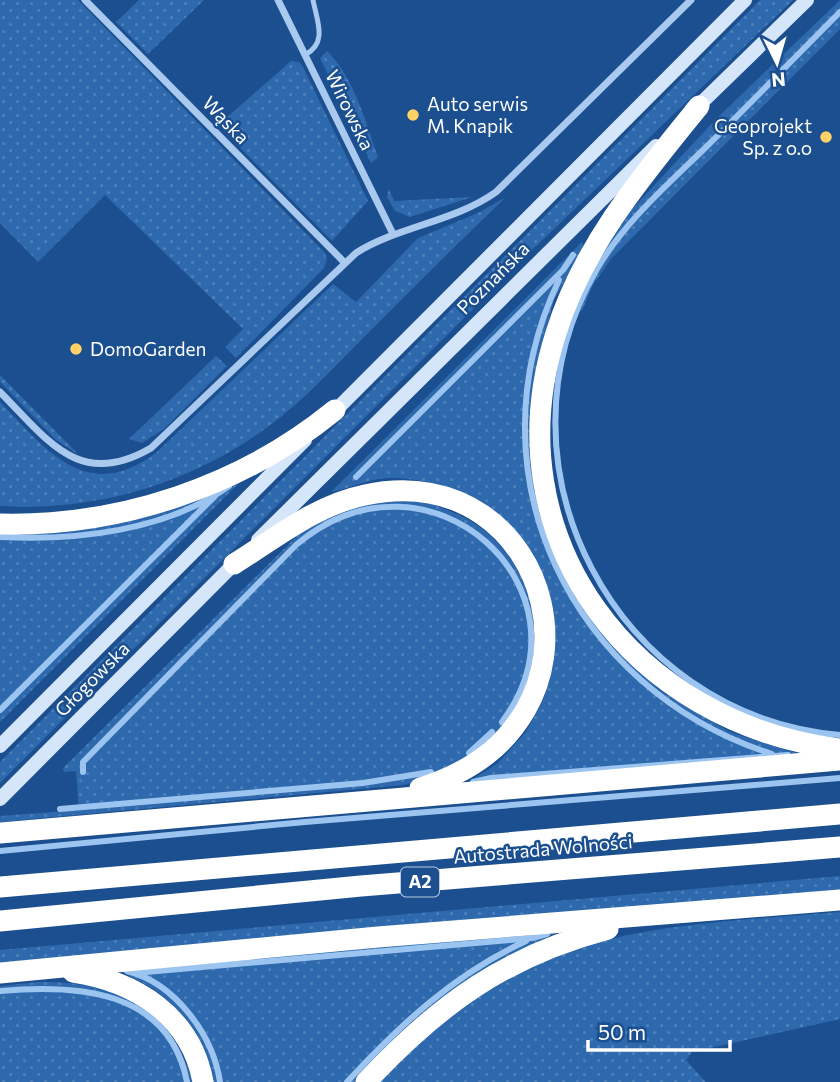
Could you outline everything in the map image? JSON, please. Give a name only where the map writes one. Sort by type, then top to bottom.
[{"type":"highway","points":[[699,106],[616,213],[588,257],[564,311],[543,389],[541,442],[548,498],[562,546],[581,584],[613,631],[658,677],[683,695],[735,722],[788,740],[840,748]]},
{"type":"highway","points":[[0,524],[52,524],[91,519],[157,503],[264,458],[303,436],[335,410]]},
{"type":"highway","points":[[234,564],[331,505],[396,490],[433,493],[470,507],[503,533],[522,558],[538,590],[546,629],[541,676],[520,721],[489,754],[453,776],[416,789],[363,800]]},
{"type":"highway","points":[[0,833],[840,760]]},
{"type":"highway","name":"Autostrada Wolności","points":[[0,887],[840,814]]},
{"type":"highway","name":"Autostrada Wolności","points":[[0,921],[375,885],[840,847]]},
{"type":"highway","points":[[0,973],[365,938],[840,900]]},
{"type":"highway","points":[[366,1082],[429,1020],[492,974],[562,942],[661,915]]},
{"type":"highway","points":[[22,970],[81,973],[124,985],[142,994],[178,1025],[190,1045],[203,1082]]},
{"type":"main road","name":"Poznańska","points":[[185,561],[745,0]]},
{"type":"main road","name":"Poznańska","points":[[211,587],[509,289],[807,0]]},
{"type":"main road","name":"Głogowska","points":[[0,746],[185,561]]},
{"type":"main road","name":"Głogowska","points":[[0,799],[211,587]]},
{"type":"street","name":"Wąska","points":[[85,0],[344,262]]},
{"type":"street","name":"Wirowska","points":[[278,0],[394,234]]},
{"type":"street","points":[[0,392],[67,456],[82,463],[123,462],[151,448],[344,262],[368,245],[477,204],[496,192],[691,0]]},
{"type":"lane","points":[[305,55],[317,47],[320,40],[313,0]]},
{"type":"shaded area","points":[[0,0],[78,0],[325,253],[327,259],[324,268],[236,358],[225,347],[243,329],[105,195],[38,262],[0,223]]},
{"type":"shaded area","points":[[139,0],[204,0],[148,54],[116,22]]},
{"type":"shaded area","points":[[760,0],[793,0],[530,252],[0,783],[0,762]]},
{"type":"shaded area","points":[[840,0],[840,29],[611,259],[593,285],[582,311],[572,308],[621,222],[633,208],[716,119]]},
{"type":"shaded area","points":[[327,51],[345,74],[358,101],[378,157],[371,163],[320,58]]},
{"type":"shaded area","points":[[291,61],[299,62],[303,67],[368,201],[332,241],[218,125]]},
{"type":"shaded area","points":[[389,189],[394,201],[472,197],[410,217],[395,211],[387,197]]},
{"type":"shaded area","points":[[506,197],[316,386],[282,416],[219,458],[150,487],[113,497],[76,503],[0,506],[0,402],[51,453],[70,465],[89,472],[109,474],[132,467],[157,452],[333,284],[356,302],[418,238],[480,212]]},
{"type":"shaded area","points":[[582,242],[584,247],[554,300],[538,361],[532,400],[580,601],[605,637],[661,691],[730,732],[796,753],[465,784],[497,764],[526,732],[544,698],[554,652],[552,611],[473,501],[439,486],[403,478],[379,479],[331,492]]},
{"type":"shaded area","points":[[216,356],[227,366],[164,429],[142,443],[129,439]]},
{"type":"shaded area","points":[[0,375],[79,455],[56,440],[0,382]]},
{"type":"shaded area","points":[[243,479],[0,722],[0,532]]},
{"type":"shaded area","points":[[424,501],[470,521],[494,539],[512,561],[525,586],[532,612],[534,639],[531,667],[523,693],[511,718],[486,747],[451,767],[403,785],[0,822],[0,816],[79,810],[76,771],[64,772],[63,768],[303,530],[360,502]]},
{"type":"shaded area","points":[[840,876],[840,890],[0,963],[0,950]]},
{"type":"shaded area","points":[[840,912],[840,1019],[692,1052],[686,1060],[706,1082],[379,1082],[432,1031],[466,1003],[508,977],[552,957],[598,942],[646,932]]},
{"type":"shaded area","points":[[558,932],[499,961],[357,1082],[213,1082],[198,1040],[182,1015],[145,984],[119,970],[120,968]]},
{"type":"shaded area","points":[[39,982],[92,987],[115,993],[136,1003],[170,1034],[183,1056],[193,1082],[0,1082],[0,986]]},
{"type":"waterway","points":[[840,12],[645,207],[607,252],[597,269],[566,345],[555,422],[565,498],[592,568],[635,631],[692,682],[761,718],[840,735]]},
{"type":"waterway","points":[[356,477],[563,270],[573,255]]},
{"type":"waterway","points":[[559,280],[533,353],[525,427],[533,498],[556,566],[592,627],[641,680],[702,723],[772,754]]},
{"type":"waterway","points":[[0,537],[59,537],[119,530],[177,514],[229,486]]},
{"type":"waterway","points":[[0,710],[215,496]]},
{"type":"waterway","points":[[83,772],[83,762],[296,545],[347,515],[398,507],[445,517],[486,542],[515,578],[530,622],[527,672],[502,722]]},
{"type":"waterway","points":[[469,753],[492,732]]},
{"type":"waterway","points":[[473,782],[491,778],[788,755]]},
{"type":"waterway","points":[[60,809],[363,783],[431,772]]},
{"type":"waterway","points":[[0,851],[305,822],[840,778]]},
{"type":"waterway","points":[[135,973],[532,938],[547,934]]},
{"type":"waterway","points":[[347,1082],[429,1002],[475,969],[526,941]]},
{"type":"waterway","points":[[127,971],[161,987],[189,1013],[209,1047],[220,1082]]},
{"type":"waterway","points":[[0,991],[59,989],[88,992],[115,999],[140,1010],[161,1028],[177,1051],[187,1082]]},
{"type":"place","name":"Auto serwis M. Knapik","points":[[413,115]]},
{"type":"place","name":"Geoprojekt Sp. z o.o","points":[[826,137]]},
{"type":"place","name":"DomoGarden","points":[[76,349]]}]
